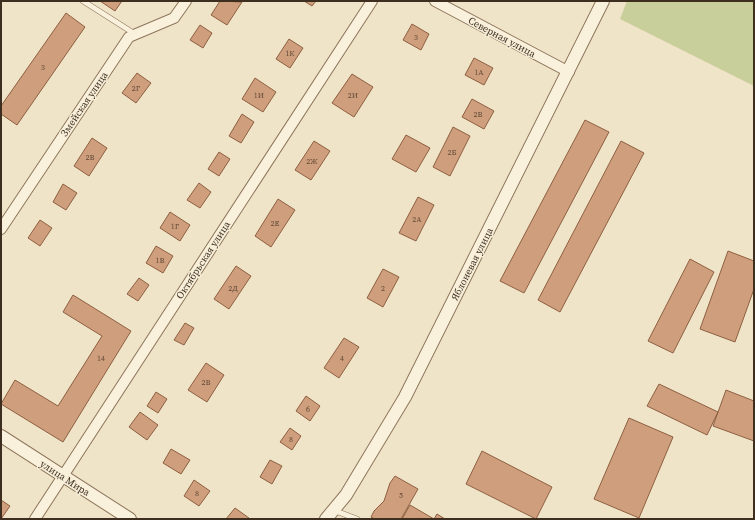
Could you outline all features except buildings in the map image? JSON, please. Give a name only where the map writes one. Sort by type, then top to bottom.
[{"type":"street","name":"Змейская улица","points":[[1,229],[129,37],[174,18],[186,1]]},
{"type":"street","name":"Октябрьская улица","points":[[35,519],[372,1]]},
{"type":"street","name":"Северная улица","points":[[435,1],[569,72]]},
{"type":"street","name":"Яблоневая улица","points":[[330,514],[346,495],[405,397],[569,72],[603,1]]},
{"type":"street","name":"улица Мира","points":[[1,436],[130,519]]},
{"type":"lane","points":[[83,1],[135,34]]},
{"type":"lane","points":[[330,514],[357,519]]},
{"type":"green space","points":[[627,1],[754,1],[754,86],[620,19]]}]
